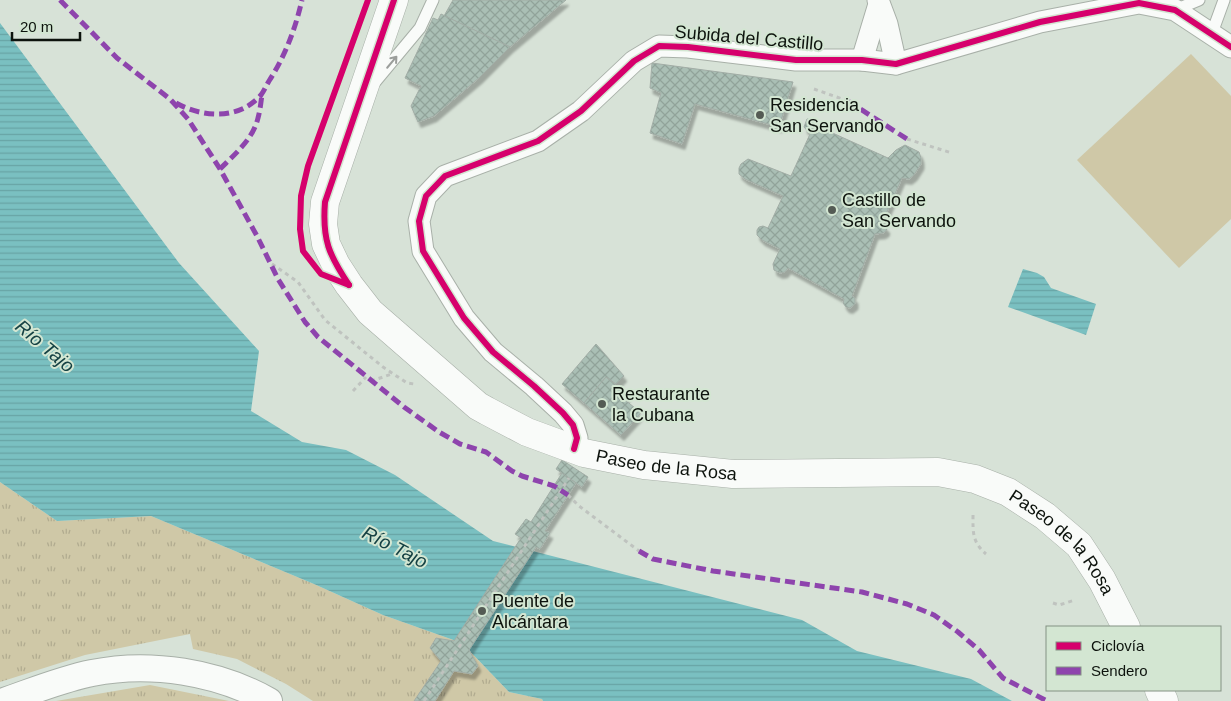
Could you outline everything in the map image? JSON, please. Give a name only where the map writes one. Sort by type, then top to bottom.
[{"type":"main road","name":"Paseo de la Rosa","points":[[394,0],[325,202],[323,224],[326,244],[336,265],[370,312],[478,406],[527,432],[584,453],[644,465],[733,474],[938,472],[975,479],[1016,497],[1045,516],[1079,545],[1102,580],[1125,626]]},
{"type":"street","points":[[878,2],[887,24],[896,64],[1040,22],[1139,3],[1175,10],[1231,46]]},
{"type":"street","points":[[862,60],[878,2]]},
{"type":"street","name":"Subida del Castillo","points":[[574,449],[577,438],[572,425],[563,413],[493,352],[464,318],[423,250],[419,221],[426,196],[445,176],[538,141],[581,111],[634,61],[659,46],[688,47],[796,60],[862,60],[896,64]]},
{"type":"street","points":[[4,701],[92,673],[125,669],[178,671],[205,676],[255,693],[269,701]]},
{"type":"lane","points":[[361,99],[420,28],[433,0]]},
{"type":"lane","points":[[1175,10],[1199,0]]},
{"type":"lane","points":[[1212,33],[1224,0]]},
{"type":"path","points":[[814,89],[848,101]]},
{"type":"path","points":[[907,139],[952,153]]},
{"type":"path","points":[[272,264],[298,282],[325,320],[393,374],[407,383],[417,384]]},
{"type":"path","points":[[371,381],[393,374]]},
{"type":"path","points":[[353,391],[366,377]]},
{"type":"path","points":[[424,701],[569,478]]},
{"type":"path","points":[[568,496],[639,551]]},
{"type":"path","points":[[973,515],[975,543],[986,554]]},
{"type":"path","points":[[1053,603],[1059,605],[1075,600]]},
{"type":"green space","points":[[1191,54],[1231,96],[1231,219],[1179,268],[1077,160]]},
{"type":"green space","points":[[0,482],[57,521],[151,516],[383,615],[462,643],[509,692],[542,699],[543,701],[313,701],[286,684],[237,659],[193,649],[190,634],[85,655],[0,682]]},
{"type":"green space","points":[[150,685],[229,701],[56,701]]},
{"type":"water","name":"Río Tajo","points":[[0,23],[179,263],[259,351],[251,411],[302,442],[346,450],[395,475],[493,541],[802,620],[857,651],[971,679],[1012,701],[543,701],[542,699],[509,692],[462,643],[383,615],[151,516],[57,521],[0,482]]},
{"type":"water","points":[[1023,269],[1044,277],[1051,288],[1096,304],[1086,335],[1008,307]]},
{"type":"building","points":[[453,0],[566,0],[510,47],[444,16]]},
{"type":"building","points":[[441,14],[510,47],[480,77],[434,116],[418,122],[411,106],[421,86],[405,78],[433,18],[438,20]]},
{"type":"building","name":"Residencia San Servando","points":[[652,63],[793,82],[779,127],[695,104],[682,144],[650,133],[661,93],[650,88]]},
{"type":"building","name":"Castillo de San Servando","points":[[807,119],[812,119],[816,122],[817,126],[888,158],[905,145],[919,152],[921,158],[921,164],[914,175],[909,179],[902,178],[882,223],[887,228],[886,231],[875,234],[852,296],[855,298],[855,304],[850,308],[846,307],[843,303],[844,299],[788,268],[785,272],[780,273],[774,270],[773,264],[780,249],[762,240],[757,235],[757,230],[763,226],[768,228],[783,196],[745,179],[739,174],[741,164],[748,159],[791,176],[810,134],[804,127]]},
{"type":"building","points":[[596,344],[624,376],[616,384],[606,377],[584,403],[562,384]]},
{"type":"building","points":[[606,377],[628,395],[624,399],[641,413],[621,435],[584,403]]},
{"type":"building","points":[[562,460],[588,477],[582,487],[556,469]]},
{"type":"building","points":[[562,473],[576,483],[545,531],[550,533],[540,549],[536,547],[469,650],[478,666],[472,674],[454,671],[435,701],[414,701],[441,661],[430,648],[436,638],[454,641],[521,538],[515,534],[526,519],[531,522]]},
{"type":"marked path","points":[[60,0],[117,58],[170,99],[188,119],[220,169],[278,279],[305,322],[318,337],[404,407],[439,432],[460,444],[486,452],[522,476],[554,486],[568,495]]},
{"type":"marked path","points":[[176,103],[198,112],[209,114],[232,112],[252,103],[262,93],[285,52],[302,0]]},
{"type":"marked path","points":[[220,169],[243,146],[256,126],[262,94]]},
{"type":"marked path","points":[[848,101],[907,139]]},
{"type":"marked path","points":[[639,551],[653,559],[713,571],[862,592],[907,604],[934,615],[979,650],[1003,678],[1047,701]]},
{"type":"cycle path","points":[[349,285],[321,274],[303,251],[300,229],[301,196],[308,166],[368,0]]},
{"type":"cycle path","points":[[349,285],[336,265],[328,246],[324,215],[325,202],[394,0]]},
{"type":"cycle path","points":[[574,449],[577,438],[573,425],[534,386],[493,352],[464,318],[423,251],[419,221],[426,196],[445,176],[538,141],[581,111],[634,61],[659,46],[688,47],[796,60],[862,60],[896,64],[1040,22],[1139,3],[1175,10],[1231,47]]},
{"type":"place","name":"Residencia San Servando","points":[[760,115]]},
{"type":"place","name":"Castillo de San Servando","points":[[832,210]]},
{"type":"place","name":"Restaurante la Cubana","points":[[602,404]]},
{"type":"place","name":"Puente de Alcántara","points":[[482,611]]}]
